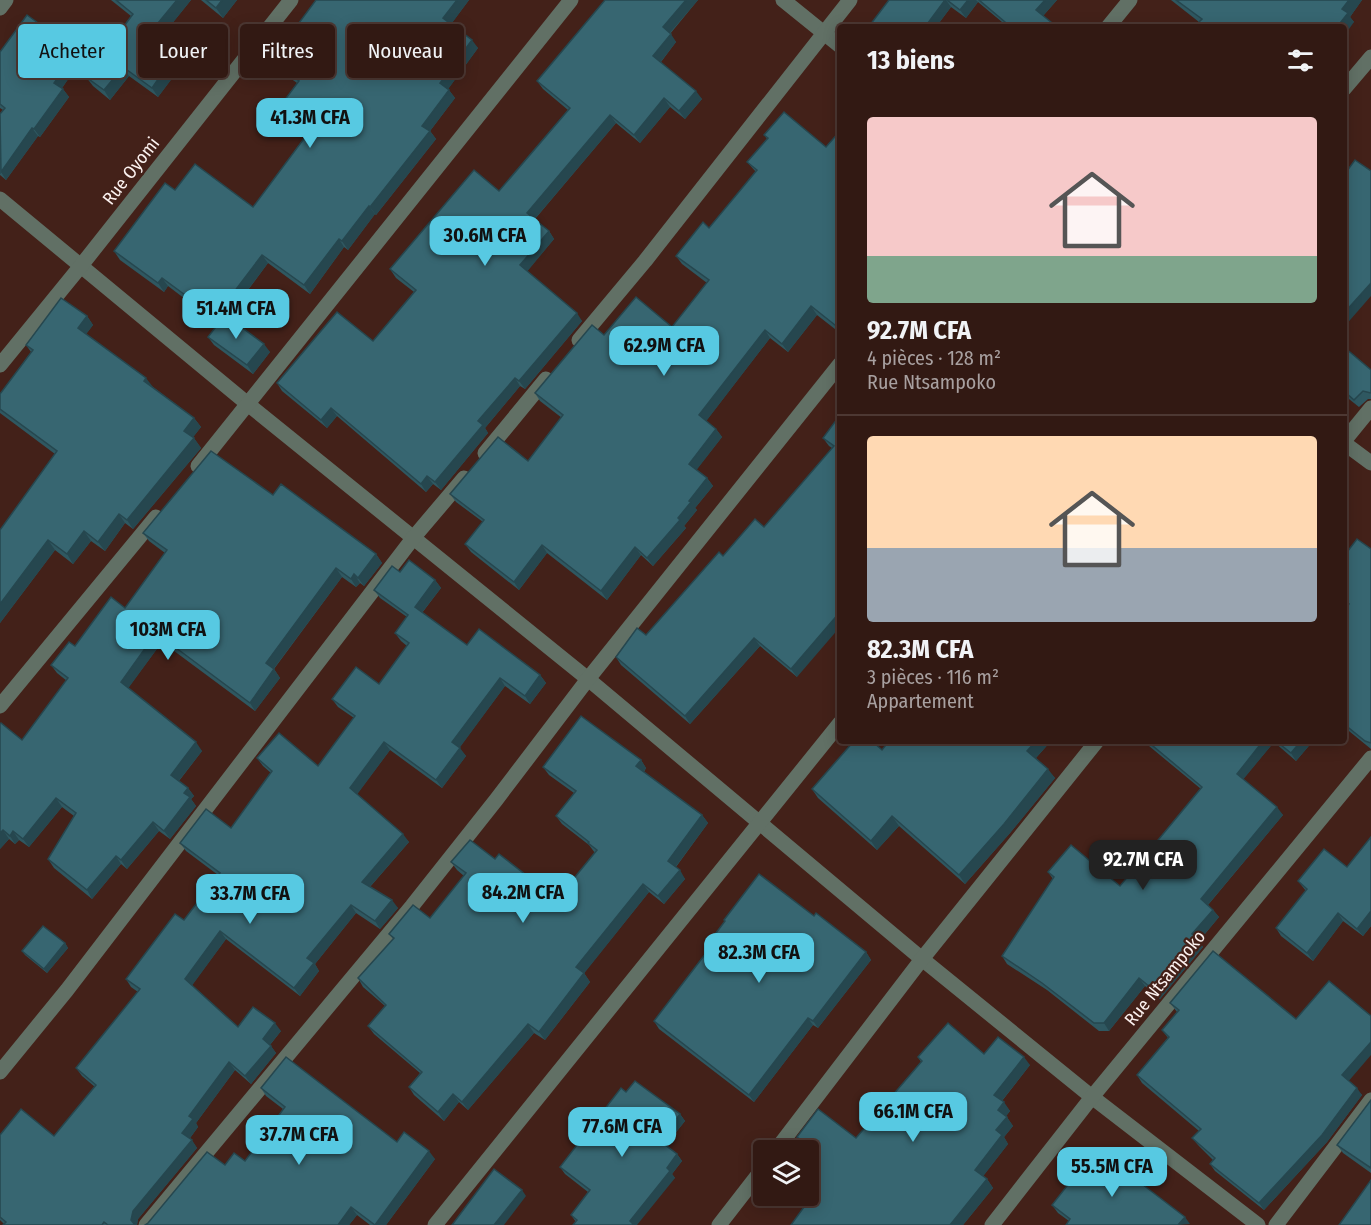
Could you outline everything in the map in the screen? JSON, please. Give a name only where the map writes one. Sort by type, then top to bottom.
[{"type":"street","points":[[0,8],[6,0]]},
{"type":"street","name":"Rue Oyomi","points":[[0,364],[80,267],[291,0]]},
{"type":"street","points":[[188,478],[249,405],[571,0]]},
{"type":"street","points":[[783,0],[837,44]]},
{"type":"street","points":[[570,350],[645,261],[850,0]]},
{"type":"street","points":[[1110,24],[1130,0]]},
{"type":"street","points":[[1347,85],[1371,57]]},
{"type":"street","points":[[0,199],[249,405],[588,679],[922,959],[1092,1097],[1258,1225]]},
{"type":"street","points":[[0,1072],[67,990],[414,537],[556,368]]},
{"type":"street","points":[[146,1225],[411,906],[496,800],[588,679],[837,368]]},
{"type":"street","points":[[1347,438],[1371,408]]},
{"type":"street","points":[[1347,444],[1371,463]]},
{"type":"street","points":[[0,706],[166,506]]},
{"type":"street","points":[[435,1225],[837,727]]},
{"type":"street","points":[[784,1140],[922,959],[1095,744]]},
{"type":"street","name":"Rue Ntsampoko","points":[[992,1225],[1092,1097],[1371,758]]},
{"type":"street","points":[[1276,1225],[1371,1100]]},
{"type":"street","points":[[718,1225],[753,1181]]},
{"type":"building","points":[[116,0],[177,0],[157,24],[138,24],[138,78],[126,69],[126,24],[133,14]]},
{"type":"building","points":[[206,0],[222,0],[216,8]]},
{"type":"building","points":[[316,0],[457,0],[443,18],[451,24],[347,24],[347,78],[444,78],[440,83],[449,90],[422,126],[430,131],[342,241],[339,239],[304,285],[262,255],[215,317],[162,278],[158,283],[114,251],[165,183],[175,190],[195,164],[253,207],[306,136],[275,113],[299,81],[295,78],[335,78],[335,24],[298,24]]},
{"type":"building","points":[[605,0],[686,0],[663,27],[671,34],[653,56],[696,91],[679,111],[664,98],[634,135],[610,115],[527,213],[549,231],[520,265],[577,313],[519,381],[515,378],[478,421],[483,425],[435,482],[427,476],[421,484],[331,408],[321,420],[277,383],[337,312],[373,341],[416,290],[390,269],[474,170],[499,191],[570,108],[537,81]]},
{"type":"building","points":[[889,0],[945,0],[927,24],[871,24]]},
{"type":"building","points":[[947,0],[968,0],[960,10]]},
{"type":"building","points":[[979,0],[1045,0],[1036,10],[1053,24],[1007,24]]},
{"type":"building","points":[[1176,0],[1349,0],[1342,9],[1348,13],[1339,24],[1199,24],[1202,19]]},
{"type":"building","points":[[27,15],[40,24],[20,24]]},
{"type":"building","points":[[18,27],[18,78],[58,78],[54,83],[63,89],[1,172],[0,114],[5,108],[0,104],[0,52]]},
{"type":"building","points":[[464,34],[472,40],[464,51]]},
{"type":"building","points":[[87,78],[114,78],[104,90]]},
{"type":"building","points":[[138,78],[159,78],[152,88]]},
{"type":"building","points":[[784,112],[826,147],[837,134],[837,327],[811,306],[782,344],[765,330],[699,415],[716,429],[689,464],[707,478],[678,518],[680,520],[647,558],[635,547],[601,591],[542,545],[514,582],[465,544],[484,520],[450,494],[498,437],[528,461],[563,415],[535,393],[592,325],[604,335],[636,297],[672,327],[709,280],[676,256],[703,222],[709,228],[757,170],[747,162],[768,138],[764,135]]},
{"type":"building","points":[[1355,160],[1371,171],[1371,283],[1347,310],[1347,171]]},
{"type":"building","points":[[61,298],[87,316],[78,328],[146,378],[144,381],[194,418],[184,431],[194,438],[127,520],[119,514],[98,542],[84,531],[67,554],[48,540],[0,604],[0,530],[57,451],[0,409],[0,394],[33,350],[26,345]]},
{"type":"building","points":[[225,315],[264,344],[247,365],[208,337]]},
{"type":"building","points":[[1347,350],[1371,370],[1371,393],[1363,391],[1354,400],[1347,394]]},
{"type":"building","points":[[837,419],[837,615],[791,669],[754,638],[685,716],[616,657],[637,628],[646,635],[719,552],[723,556],[755,519],[764,527],[834,446],[823,438]]},
{"type":"building","points":[[211,451],[273,495],[281,484],[376,554],[358,578],[354,574],[351,579],[336,568],[266,663],[274,669],[250,703],[156,633],[121,682],[196,742],[171,775],[188,788],[184,793],[190,797],[164,831],[153,822],[121,860],[116,856],[87,890],[48,859],[76,813],[56,798],[23,839],[13,831],[10,836],[3,830],[0,833],[0,724],[22,740],[68,678],[51,665],[69,642],[75,646],[111,597],[125,608],[167,550],[143,533]]},
{"type":"building","points":[[1357,539],[1371,549],[1371,743],[1347,726],[1347,606],[1349,604],[1347,603],[1347,552]]},
{"type":"building","points":[[409,560],[435,580],[415,607],[467,645],[479,629],[540,675],[525,696],[500,678],[452,742],[460,748],[436,780],[384,742],[350,788],[403,834],[362,882],[392,900],[375,921],[351,905],[307,958],[314,963],[294,988],[220,931],[185,979],[238,1027],[253,1007],[275,1023],[263,1039],[271,1046],[245,1076],[229,1062],[189,1116],[193,1119],[182,1133],[192,1140],[133,1211],[131,1220],[135,1225],[108,1225],[104,1222],[102,1225],[3,1225],[6,1222],[0,1217],[0,1135],[21,1109],[54,1136],[96,1085],[76,1068],[140,989],[126,979],[175,914],[184,920],[220,873],[180,843],[206,809],[231,828],[272,771],[257,758],[279,733],[318,766],[355,716],[332,699],[356,667],[379,684],[409,643],[395,633],[408,615],[374,590],[392,566],[400,572]]},
{"type":"building","points":[[581,716],[641,760],[636,766],[702,815],[668,861],[680,870],[658,896],[643,884],[576,967],[584,973],[539,1032],[528,1024],[462,1102],[453,1094],[438,1112],[409,1087],[422,1072],[368,1026],[386,1005],[358,978],[394,938],[389,934],[413,905],[430,918],[466,873],[451,862],[470,840],[495,859],[499,854],[557,899],[597,850],[556,816],[576,791],[543,767]]},
{"type":"building","points":[[851,744],[875,744],[882,750],[887,744],[1033,744],[1027,751],[1048,769],[959,875],[892,816],[871,841],[812,789]]},
{"type":"building","points":[[1151,744],[1261,744],[1237,774],[1277,807],[1201,899],[1213,910],[1192,934],[1198,939],[1155,991],[1139,978],[1104,1023],[1094,1023],[1002,956],[1054,877],[1048,872],[1071,845],[1120,886],[1202,787]]},
{"type":"building","points":[[1280,744],[1298,744],[1291,753]]},
{"type":"building","points":[[1371,837],[1371,911],[1357,929],[1338,913],[1307,953],[1276,928],[1307,889],[1298,881],[1324,849],[1347,867]]},
{"type":"building","points":[[759,874],[814,916],[816,913],[866,952],[813,1021],[808,1018],[749,1095],[654,1021],[716,940],[713,937],[724,920]]},
{"type":"building","points":[[43,926],[65,943],[44,969],[22,951]]},
{"type":"building","points":[[1213,951],[1296,1019],[1329,981],[1371,1016],[1371,1042],[1342,1075],[1357,1088],[1322,1135],[1259,1203],[1210,1164],[1215,1158],[1192,1138],[1201,1129],[1137,1075],[1169,1037],[1162,1030],[1179,1010],[1170,1003]]},
{"type":"building","points":[[948,1023],[984,1054],[998,1037],[1024,1057],[994,1095],[1004,1102],[998,1110],[1007,1117],[996,1130],[1002,1135],[975,1170],[987,1179],[950,1225],[791,1225],[805,1206],[819,1206],[819,1140],[801,1140],[797,1137],[818,1109],[856,1138],[922,1061],[918,1057]]},
{"type":"building","points":[[286,1057],[397,1142],[404,1132],[429,1151],[375,1225],[351,1207],[338,1225],[145,1225],[207,1152],[225,1165],[234,1153],[245,1161],[285,1107],[261,1088]]},
{"type":"building","points":[[635,1081],[680,1114],[660,1141],[677,1154],[667,1168],[670,1171],[630,1221],[634,1225],[573,1225],[577,1220],[571,1215],[590,1190],[560,1167],[621,1088],[626,1092]]},
{"type":"building","points":[[1371,1100],[1371,1168],[1337,1145]]},
{"type":"building","points":[[1096,1149],[1185,1217],[1178,1225],[1066,1225],[1070,1219],[1052,1205]]},
{"type":"building","points":[[494,1169],[522,1190],[494,1225],[452,1225]]},
{"type":"building","points":[[1371,1180],[1371,1225],[1339,1225]]}]
